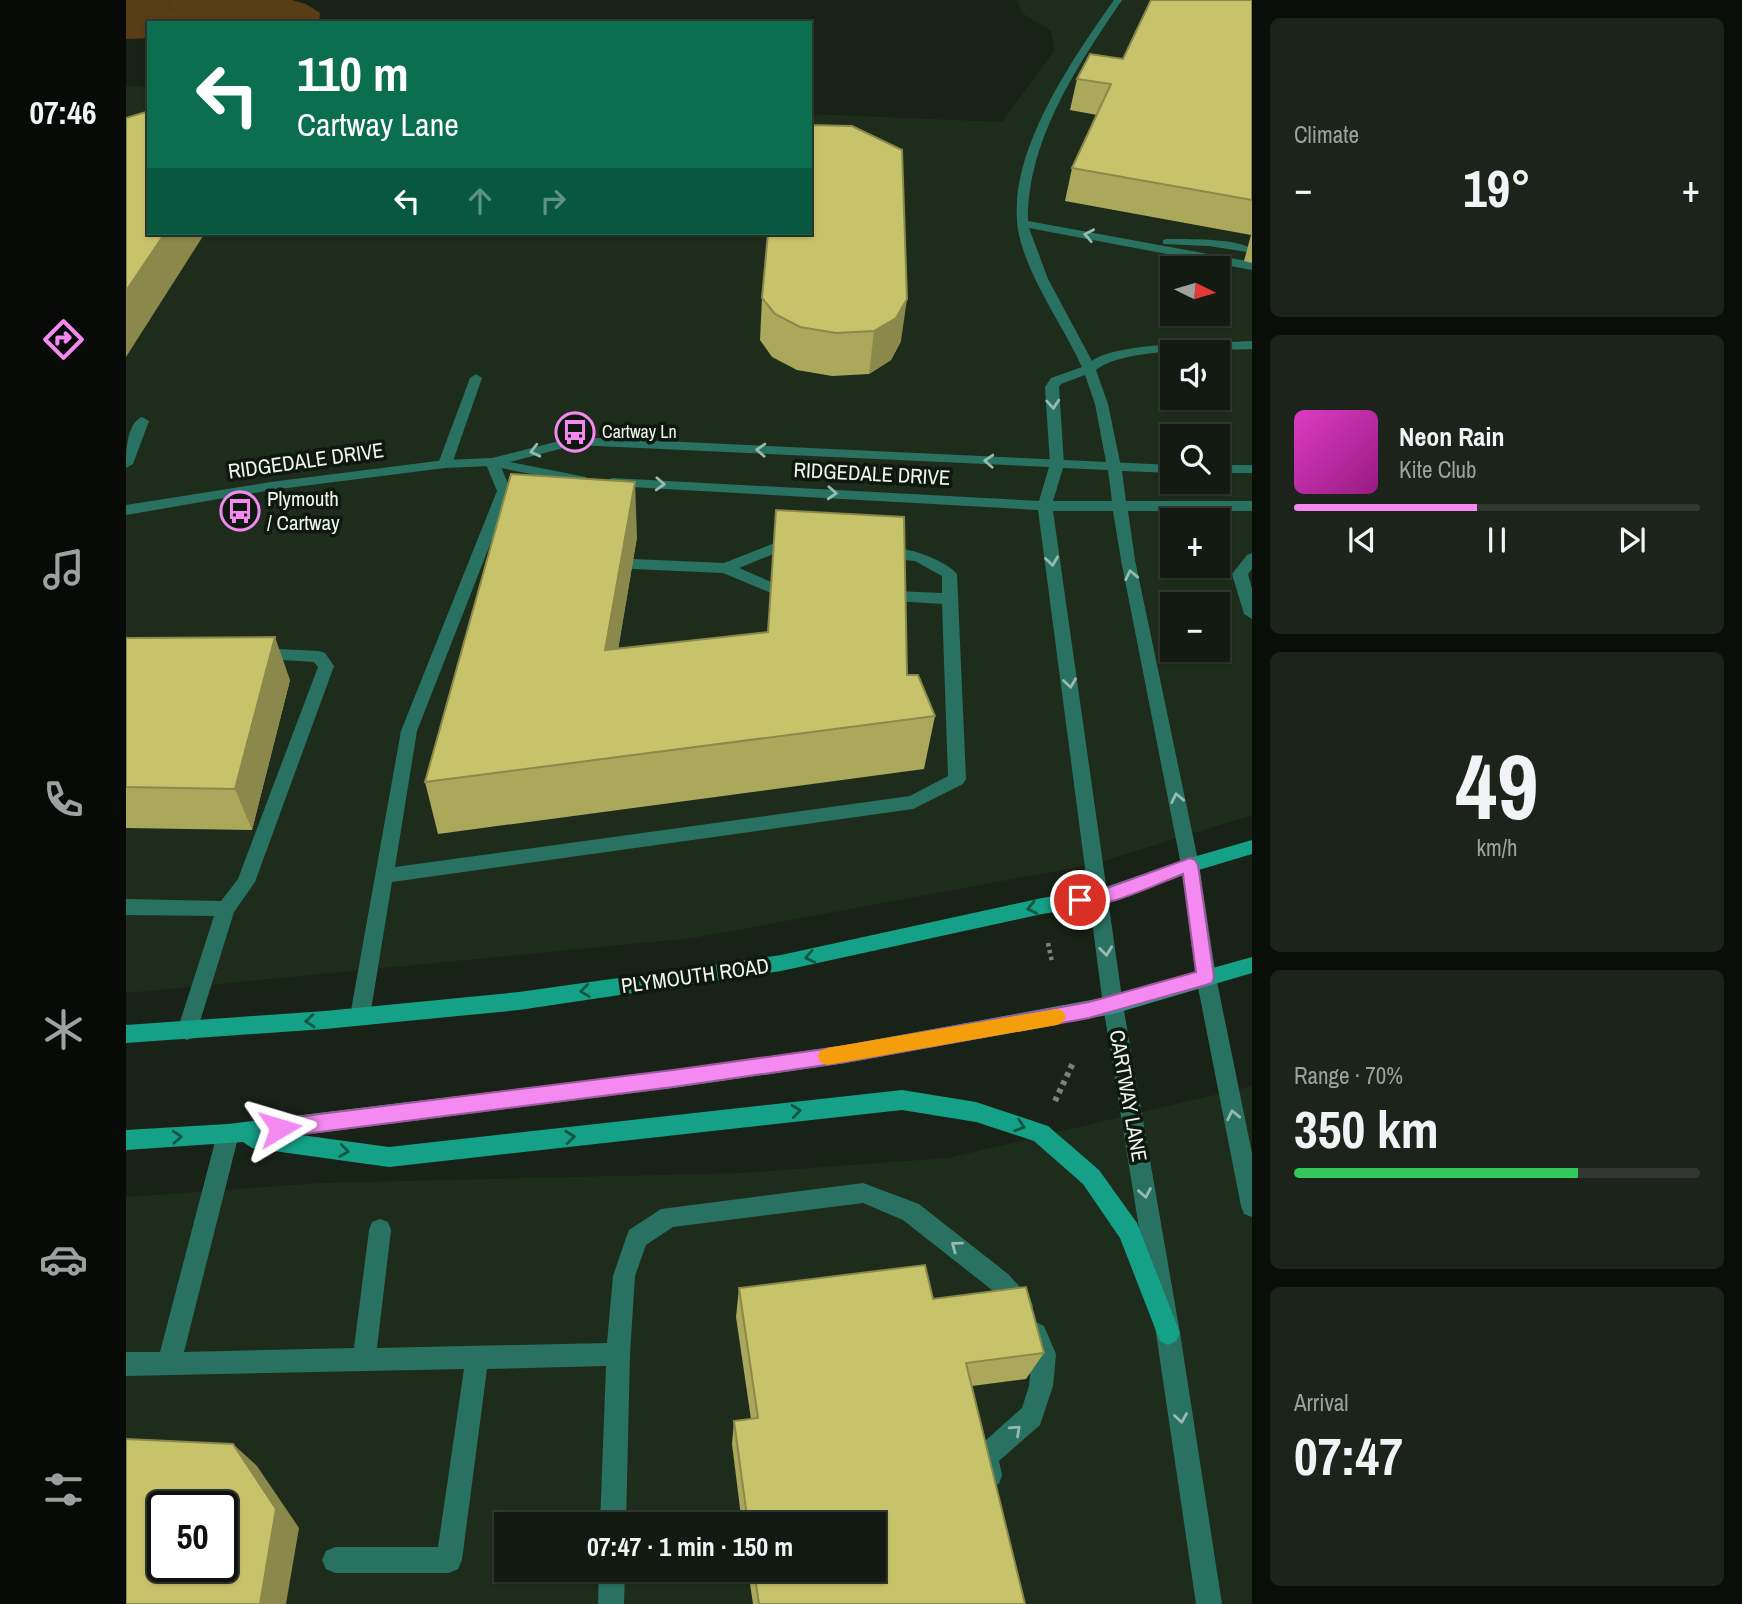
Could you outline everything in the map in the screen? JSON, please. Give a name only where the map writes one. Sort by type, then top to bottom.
[{"type":"main road","name":"PLYMOUTH ROAD","points":[[126,1034],[360,1017],[519,1001],[781,963],[1042,906],[1100,897],[1190,865],[1252,847]]},
{"type":"main road","points":[[126,1140],[228,1134],[673,1079],[846,1054],[1113,1005],[1252,965]]},
{"type":"main road","points":[[228,1134],[388,1157],[902,1100],[976,1112],[1041,1133],[1091,1177],[1129,1231],[1168,1333]]},
{"type":"street","points":[[1118,0],[1093,35],[1043,130],[1025,174],[1021,198],[1022,223],[1037,271],[1090,369],[1114,467],[1118,507],[1190,865],[1206,977],[1252,1206]]},
{"type":"street","points":[[1022,223],[1252,266]]},
{"type":"street","points":[[1132,243],[1175,241],[1247,249]]},
{"type":"street","points":[[1090,369],[1103,358],[1133,352],[1252,345]]},
{"type":"street","name":"CARTWAY LANE","points":[[1090,369],[1056,381],[1052,387],[1057,464],[1045,506],[1113,1005],[1168,1333],[1209,1604]]},
{"type":"street","points":[[445,464],[476,378]]},
{"type":"street","points":[[126,464],[142,421]]},
{"type":"street","name":"RIDGEDALE DRIVE","points":[[126,510],[271,486],[445,464],[492,462],[575,441],[1160,469]]},
{"type":"street","points":[[360,1017],[409,730],[504,491],[492,462]]},
{"type":"street","name":"RIDGEDALE DRIVE","points":[[492,462],[567,480],[1045,506],[1252,506]]},
{"type":"street","points":[[1230,470],[1252,469]]},
{"type":"street","points":[[725,568],[775,548],[814,551]]},
{"type":"street","points":[[384,876],[913,802],[957,779],[949,574],[918,556],[866,554]]},
{"type":"street","points":[[479,555],[500,556]]},
{"type":"street","points":[[1252,558],[1240,574],[1252,614]]},
{"type":"street","points":[[632,564],[725,568],[771,588]]},
{"type":"street","points":[[895,596],[951,599]]},
{"type":"street","points":[[187,1031],[226,909],[246,882],[326,666],[319,657],[236,653]]},
{"type":"street","points":[[126,907],[226,909]]},
{"type":"street","points":[[169,1364],[228,1134]]},
{"type":"street","points":[[613,1512],[618,1354],[624,1276],[637,1238],[669,1217],[863,1193],[911,1212],[1000,1282],[1029,1315],[1044,1354],[1041,1386],[1031,1416],[986,1457],[996,1497]]},
{"type":"street","points":[[364,1360],[380,1230]]},
{"type":"street","points":[[126,1364],[618,1354]]},
{"type":"street","points":[[335,1560],[449,1560],[477,1357]]},
{"type":"street","points":[[611,1604],[612,1582]]},
{"type":"path","points":[[1048,943],[1052,962]]},
{"type":"path","points":[[1054,1105],[1073,1063]]},
{"type":"shaded area","points":[[126,0],[167,0],[177,10],[126,24]]},
{"type":"shaded area","points":[[167,0],[292,0],[306,4],[320,13],[319,21],[147,21],[147,38],[126,39],[126,22],[176,10]]},
{"type":"shaded area","points":[[1017,0],[1252,0],[1252,815],[1094,864],[693,938],[126,993],[126,86],[147,87],[147,235],[812,235],[812,114],[1002,122],[1055,50],[1051,31],[1022,13]]},
{"type":"shaded area","points":[[1252,1086],[1252,1604],[126,1604],[126,1197],[321,1183],[743,1173],[948,1158]]},
{"type":"building","points":[[1151,0],[1252,0],[1252,200],[1072,168],[1111,84],[1077,79],[1090,54],[1123,59]]},
{"type":"building","points":[[147,112],[147,235],[164,235],[126,291],[126,118]]},
{"type":"building","points":[[812,125],[852,126],[902,150],[907,299],[896,318],[874,331],[836,333],[800,327],[775,314],[762,298],[768,235],[812,235]]},
{"type":"building","points":[[511,474],[635,482],[605,650],[768,632],[776,510],[904,517],[907,675],[918,675],[935,716],[425,782]]},
{"type":"building","points":[[275,637],[235,789],[126,787],[126,638]]},
{"type":"building","points":[[925,1265],[933,1299],[1026,1287],[1044,1353],[966,1363],[1025,1604],[759,1604],[756,1582],[886,1582],[886,1512],[746,1512],[734,1421],[758,1418],[739,1288]]},
{"type":"building","points":[[126,1439],[233,1444],[276,1509],[260,1604],[126,1604]]},
{"type":"slow traffic","points":[[827,1057],[1057,1017]]},
{"type":"place","name":"Cartway Ln","points":[[575,432]]},
{"type":"place","name":"Plymouth / Cartway","points":[[240,511]]},
{"type":"route","points":[[280,1128],[673,1079],[846,1054],[1113,1005],[1206,977],[1190,865],[1100,897],[1080,900]]}]
